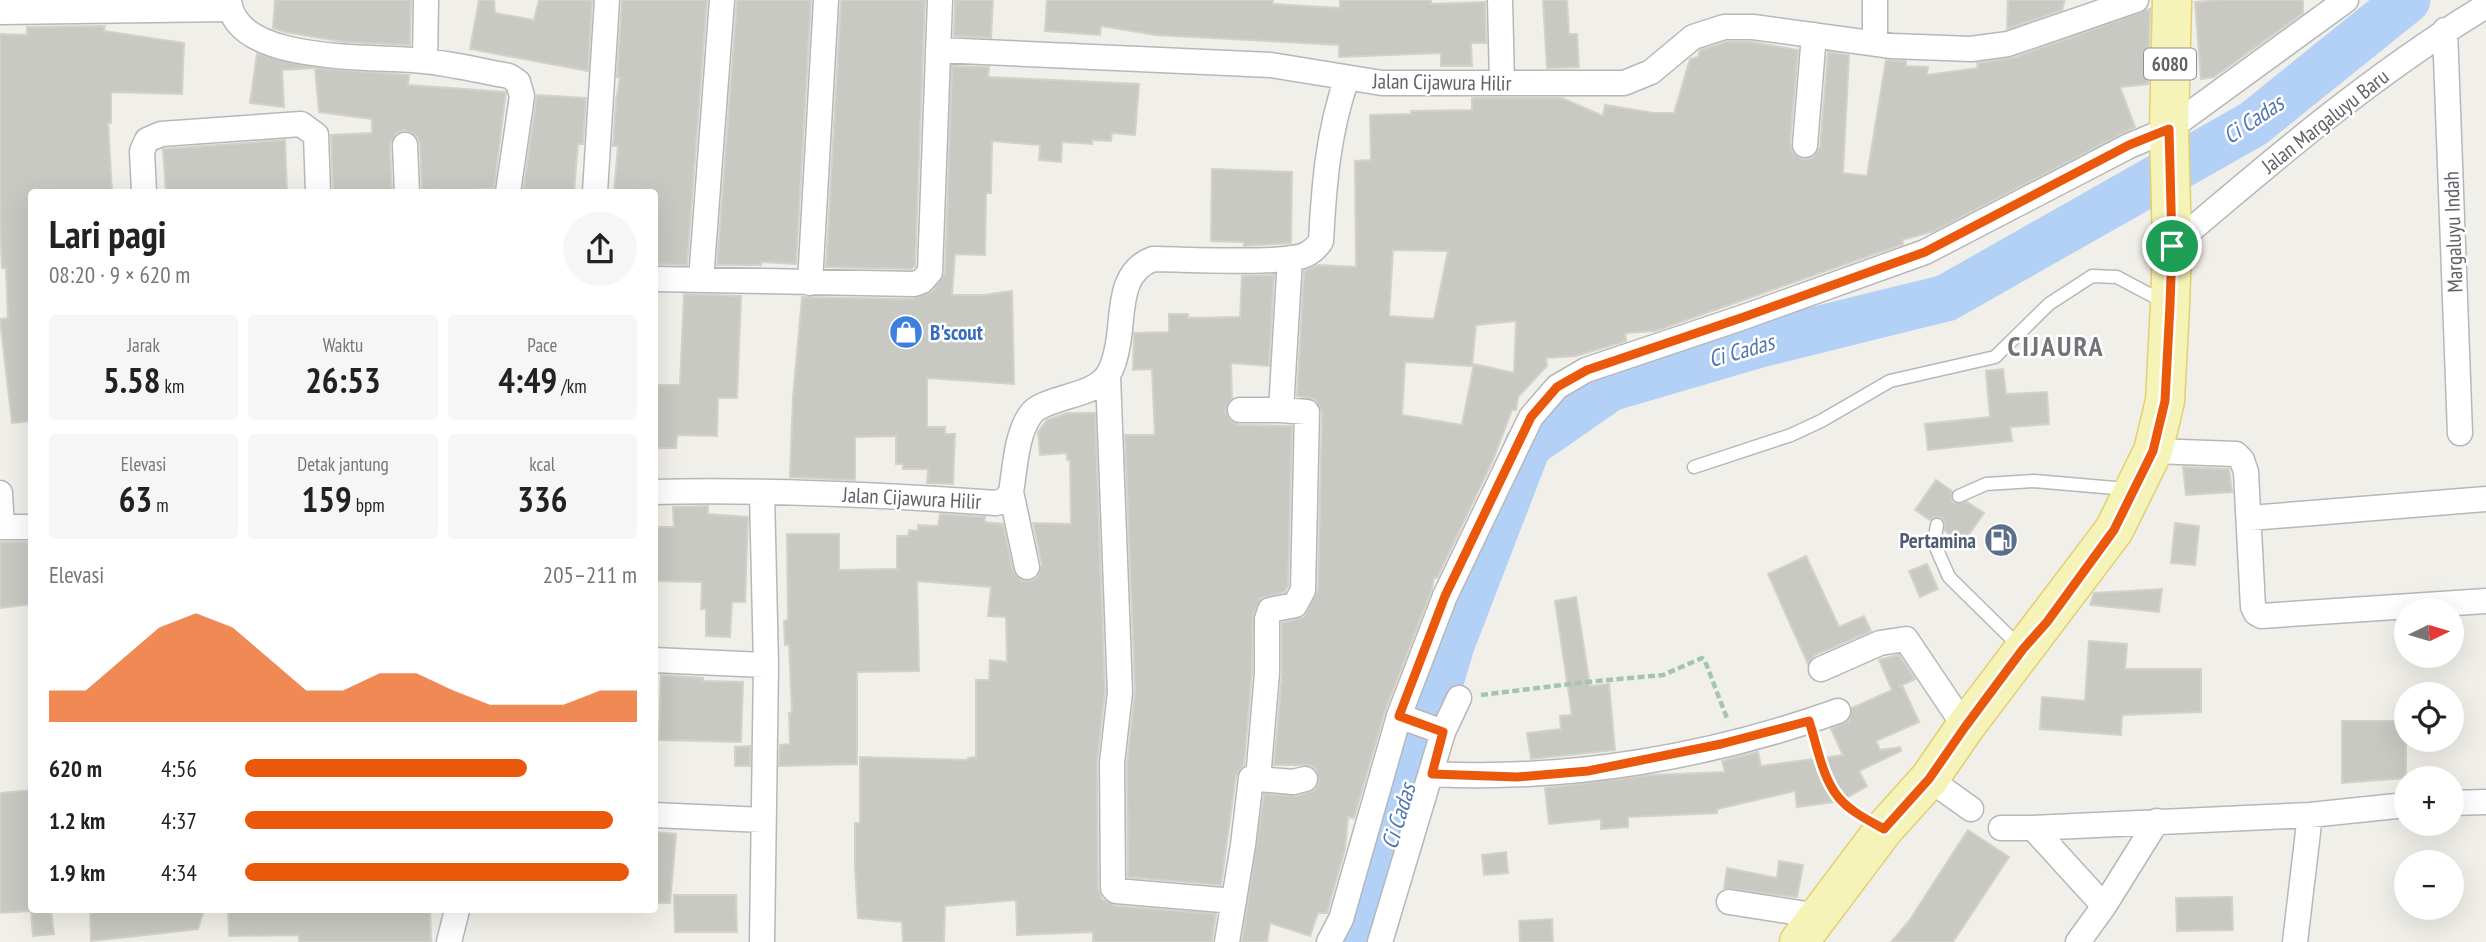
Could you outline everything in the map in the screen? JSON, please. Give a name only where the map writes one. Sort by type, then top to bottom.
[{"type":"main road","name":"6080","points":[[1810,929],[1884,829],[1929,779],[1965,727],[2114,530],[2153,451],[2165,401],[2170,305],[2172,0]]},
{"type":"street","points":[[425,61],[426,0]]},
{"type":"street","points":[[595,189],[607,0]]},
{"type":"street","points":[[701,280],[722,0]]},
{"type":"street","points":[[810,283],[825,0]]},
{"type":"street","points":[[658,279],[914,284],[922,281],[930,272],[940,0]]},
{"type":"street","points":[[1500,0],[1502,83]]},
{"type":"street","points":[[1875,0],[1875,43]]},
{"type":"street","name":"Jalan Cijawura Hilir","points":[[658,492],[897,496],[996,503],[1005,500],[1011,492],[1021,438],[1031,414],[1044,404],[1087,392],[1101,385],[1108,376],[1116,358],[1124,293],[1132,273],[1141,263],[1153,259],[1290,258],[1304,256],[1315,249],[1321,241],[1324,170],[1337,106],[1347,78],[1382,83],[1624,83],[1651,72],[1693,37],[1724,27],[1753,27],[1944,50],[2008,44],[2136,0]]},
{"type":"street","points":[[1329,942],[1341,919],[1403,718],[1445,596],[1531,417],[1557,387],[1587,370],[1925,252],[2129,145],[2170,146],[2346,0]]},
{"type":"street","points":[[0,12],[229,4],[242,29],[258,40],[283,49],[425,61],[509,76],[518,82],[522,96],[508,189]]},
{"type":"street","name":"Jalan Margaluyu Baru","points":[[2171,233],[2445,30],[2486,6]]},
{"type":"street","name":"Margaluyu Indah","points":[[2445,30],[2460,433]]},
{"type":"street","points":[[1805,145],[1814,35]]},
{"type":"street","points":[[938,50],[1271,65],[1347,78]]},
{"type":"street","points":[[144,189],[142,151],[147,139],[161,134],[302,124],[316,135],[318,189]]},
{"type":"street","points":[[405,145],[407,189]]},
{"type":"street","points":[[1281,410],[1290,258]]},
{"type":"street","points":[[1108,376],[1120,692],[1112,763],[1113,888],[1116,891],[1234,901]]},
{"type":"street","points":[[1240,411],[1307,412],[1303,590],[1295,606],[1270,610],[1267,619],[1267,673],[1258,779]]},
{"type":"street","points":[[2153,451],[2236,454],[2242,460],[2246,472],[2250,518],[2253,607],[2261,616],[2486,601]]},
{"type":"street","points":[[1011,492],[1027,567]]},
{"type":"street","points":[[0,493],[1,527],[28,527]]},
{"type":"street","points":[[762,493],[766,665],[762,942]]},
{"type":"street","points":[[2250,518],[2486,499]]},
{"type":"street","points":[[1821,669],[1880,643],[1906,639],[1965,727]]},
{"type":"street","points":[[658,660],[766,665]]},
{"type":"street","points":[[1380,942],[1432,774],[1441,732],[1459,698]]},
{"type":"street","points":[[1432,774],[1517,777],[1588,771],[1735,741],[1838,711]]},
{"type":"street","points":[[1403,718],[1441,732]]},
{"type":"street","points":[[1227,942],[1251,778],[1293,782],[1304,779]]},
{"type":"street","points":[[1929,779],[1971,809]]},
{"type":"street","points":[[2464,803],[2486,802]]},
{"type":"street","points":[[2001,828],[2310,816],[2394,806]]},
{"type":"street","points":[[658,815],[763,820]]},
{"type":"street","points":[[2295,942],[2310,816]]},
{"type":"street","points":[[2078,942],[2157,821]]},
{"type":"street","points":[[2033,828],[2104,906]]},
{"type":"street","points":[[1729,902],[1810,929]]},
{"type":"street","points":[[449,942],[456,913]]},
{"type":"lane","points":[[1695,467],[1791,435],[1821,421],[1889,381],[1995,357],[2049,304],[2092,276],[2117,277],[2170,305]]},
{"type":"lane","points":[[1959,496],[1986,484],[2034,481],[2136,490]]},
{"type":"lane","points":[[1937,525],[1934,544],[1949,577],[2023,649]]},
{"type":"path","points":[[1459,698],[1663,675],[1702,658],[1735,741]]},
{"type":"path","points":[[1809,721],[1825,772],[1837,797],[1852,811],[1884,829]]},
{"type":"building","points":[[275,0],[411,0],[410,45],[344,42],[273,28]]},
{"type":"building","points":[[479,0],[494,0],[495,13],[534,20],[539,0],[592,0],[588,71],[470,49]]},
{"type":"building","points":[[622,0],[707,0],[687,265],[658,264],[658,189],[614,189],[618,146],[613,146],[620,78],[617,77]]},
{"type":"building","points":[[737,0],[811,0],[796,264],[761,262],[761,265],[717,265]]},
{"type":"building","points":[[841,0],[925,0],[915,266],[911,269],[826,267]]},
{"type":"building","points":[[955,0],[993,0],[991,38],[954,36]]},
{"type":"building","points":[[1047,0],[1273,0],[1273,4],[1340,8],[1340,0],[1431,0],[1431,4],[1485,2],[1486,43],[1471,43],[1472,66],[1441,66],[1441,53],[1339,57],[1339,45],[1156,35],[1101,26],[1100,35],[1045,31]]},
{"type":"building","points":[[1543,0],[1567,0],[1569,34],[1577,34],[1579,67],[1547,68]]},
{"type":"building","points":[[2008,0],[2065,0],[2062,10],[2007,29]]},
{"type":"building","points":[[2303,0],[2303,13],[2214,77],[2201,79],[2195,2]]},
{"type":"building","points":[[2150,9],[2148,84],[2120,87],[2135,127],[1934,231],[1902,240],[1903,244],[1655,331],[1625,333],[1626,341],[1576,356],[1546,358],[1547,366],[1518,397],[1516,410],[1512,410],[1493,460],[1437,578],[1434,577],[1432,589],[1385,711],[1354,818],[1348,817],[1345,849],[1327,913],[1318,913],[1310,936],[1270,923],[1267,942],[1242,942],[1264,794],[1297,796],[1315,790],[1319,782],[1316,769],[1310,765],[1274,765],[1282,674],[1282,623],[1304,617],[1318,590],[1322,412],[1315,399],[1297,396],[1304,271],[1318,265],[1356,267],[1355,161],[1371,160],[1370,115],[1472,110],[1472,98],[1562,98],[1603,116],[1605,105],[1654,113],[1674,113],[1690,59],[1698,57],[1700,50],[1726,42],[1752,42],[1798,50],[1790,144],[1792,152],[1803,160],[1812,158],[1820,147],[1828,52],[1849,55],[1843,173],[1867,176],[1886,60],[1906,61],[1906,66],[1928,67],[1927,75],[1978,68],[1977,63],[2013,58]],"holes":[[[1393,250],[1448,251],[1434,319],[1389,316]],[[1516,321],[1514,373],[1474,364],[1462,425],[1402,415],[1405,362],[1472,366],[1476,325]]]},
{"type":"building","points":[[105,26],[104,31],[184,43],[182,94],[111,92],[111,123],[108,123],[112,189],[28,189],[28,421],[12,423],[0,319],[8,318],[6,268],[2,268],[0,225],[0,34],[27,35],[27,27]]},
{"type":"building","points":[[257,54],[314,68],[282,70],[284,107],[250,103]]},
{"type":"building","points":[[952,66],[989,67],[988,77],[1139,84],[1135,135],[1112,133],[1111,141],[1092,140],[1092,144],[1062,142],[1061,162],[1039,160],[1040,145],[992,141],[991,193],[986,193],[985,255],[955,254],[952,295],[984,295],[1012,291],[1014,384],[927,378],[927,427],[945,427],[945,434],[955,434],[953,484],[927,483],[928,469],[903,469],[903,464],[896,464],[896,436],[855,437],[855,480],[790,477],[793,397],[802,297],[914,299],[933,291],[945,273]]},
{"type":"building","points":[[315,68],[409,75],[408,85],[506,92],[494,188],[422,189],[420,144],[417,136],[405,130],[396,133],[390,145],[392,189],[333,189],[331,135],[372,133],[372,119],[319,112]]},
{"type":"building","points":[[537,95],[586,98],[583,144],[578,144],[574,189],[523,189]]},
{"type":"building","points":[[285,140],[287,189],[166,189],[163,149]]},
{"type":"building","points":[[1212,169],[1292,172],[1291,243],[1244,246],[1244,242],[1211,241]]},
{"type":"building","points":[[1274,275],[1269,366],[1231,363],[1232,398],[1225,411],[1232,422],[1239,425],[1292,426],[1288,586],[1285,592],[1261,598],[1253,615],[1252,672],[1244,765],[1236,776],[1221,885],[1128,877],[1127,764],[1135,691],[1125,435],[1155,435],[1152,369],[1133,370],[1134,333],[1169,332],[1169,314],[1188,314],[1188,318],[1240,317],[1242,276]]},
{"type":"building","points":[[684,294],[741,296],[737,398],[718,398],[717,436],[677,435],[676,448],[658,448],[658,385],[680,385]]},
{"type":"building","points":[[2003,369],[2006,394],[2047,392],[2049,424],[2010,427],[2012,441],[1928,450],[1925,424],[1990,417],[1986,371]]},
{"type":"building","points":[[1067,413],[1095,413],[1105,691],[1097,763],[1098,889],[1102,899],[1115,906],[1216,914],[1212,942],[1093,942],[1093,932],[1017,935],[1016,900],[945,906],[944,942],[903,942],[902,922],[858,918],[855,823],[860,823],[860,757],[969,760],[968,758],[976,757],[976,680],[989,680],[990,660],[1007,662],[1006,617],[988,616],[991,587],[917,581],[919,671],[857,672],[857,764],[779,766],[780,745],[790,744],[789,713],[792,713],[789,644],[785,645],[784,621],[788,620],[787,534],[839,534],[839,570],[897,569],[897,536],[908,536],[909,530],[918,531],[918,525],[938,526],[940,514],[985,517],[984,522],[1003,524],[1013,571],[1022,581],[1031,581],[1037,578],[1042,565],[1033,523],[1071,524],[1070,460],[1067,460],[1067,453],[1040,455],[1038,432],[1047,420]]},
{"type":"building","points":[[2183,467],[2229,469],[2232,492],[2186,495]]},
{"type":"building","points":[[1936,480],[1952,491],[1951,499],[1954,503],[1967,502],[1984,513],[1962,544],[1945,531],[1942,518],[1935,517],[1930,520],[1915,510]]},
{"type":"building","points":[[708,506],[708,514],[748,517],[745,602],[732,602],[730,637],[706,636],[706,609],[701,609],[702,582],[658,581],[658,527],[674,527],[673,507]]},
{"type":"building","points":[[2175,523],[2199,526],[2195,565],[2171,563]]},
{"type":"building","points":[[0,542],[28,542],[28,604],[0,608]]},
{"type":"building","points":[[1806,556],[1839,627],[1864,616],[1871,631],[1815,655],[1808,664],[1768,574]]},
{"type":"building","points":[[1927,564],[1938,589],[1920,597],[1909,571]]},
{"type":"building","points":[[2162,589],[2159,612],[2090,605],[2094,593]]},
{"type":"building","points":[[1576,597],[1590,686],[1609,684],[1615,750],[1531,759],[1527,733],[1561,729],[1560,716],[1572,715],[1555,601]]},
{"type":"building","points":[[2089,641],[2127,644],[2125,669],[2201,669],[2201,712],[2122,715],[2121,735],[2040,729],[2042,697],[2085,701]]},
{"type":"building","points":[[1899,655],[1915,679],[1902,685],[1919,722],[1876,741],[1880,750],[1900,747],[1901,751],[1859,771],[1867,786],[1841,801],[1797,807],[1795,791],[1717,809],[1717,813],[1628,817],[1628,827],[1601,829],[1601,819],[1549,824],[1545,788],[1651,775],[1725,772],[1722,761],[1758,752],[1761,766],[1843,755],[1831,729],[1849,721],[1852,708],[1892,690],[1879,660]]},
{"type":"building","points":[[661,675],[703,678],[703,681],[743,682],[741,742],[659,740]]},
{"type":"building","points":[[2342,721],[2394,721],[2394,752],[2406,752],[2406,766],[2394,766],[2394,779],[2342,783]]},
{"type":"building","points":[[750,746],[750,766],[735,766],[735,747]]},
{"type":"building","points":[[28,790],[28,911],[0,913],[0,793]]},
{"type":"building","points":[[1968,830],[2009,857],[1953,942],[1891,942],[1909,921]]},
{"type":"building","points":[[658,832],[676,834],[670,903],[658,903]]},
{"type":"building","points":[[1506,852],[1508,873],[1484,875],[1482,855]]},
{"type":"building","points":[[1779,861],[1803,865],[1797,897],[1724,888],[1727,868],[1777,878]]},
{"type":"building","points":[[674,895],[736,895],[737,932],[675,932]]},
{"type":"building","points":[[2232,897],[2233,930],[2177,931],[2176,898]]},
{"type":"building","points":[[31,913],[51,913],[54,934],[33,936]]},
{"type":"building","points":[[90,913],[203,913],[198,929],[91,941]]},
{"type":"building","points":[[228,913],[430,913],[431,942],[299,942],[299,935],[229,936]]},
{"type":"building","points":[[1552,919],[1553,942],[1520,942],[1519,921]]},
{"type":"waterway","name":"Ci Cadas","points":[[1359,942],[1390,853],[1451,645],[1528,445],[1610,388],[1760,344],[1946,298],[2253,124],[2407,0]]},
{"type":"place","name":"B'scout","points":[[906,332]]},
{"type":"place","name":"Pertamina","points":[[2001,540]]},
{"type":"district","name":"CIJAURA","points":[[2056,345]]},
{"type":"route","points":[[2169,129],[2172,246],[2165,401],[2153,451],[2136,490],[2114,530],[2047,622],[2023,649],[1929,779],[1884,829],[1852,811],[1837,797],[1825,772],[1809,721],[1721,744],[1588,771],[1517,777],[1432,774],[1443,732],[1399,716],[1445,596],[1531,417],[1557,387],[1587,370],[1925,252],[2129,145],[2169,129]]}]
